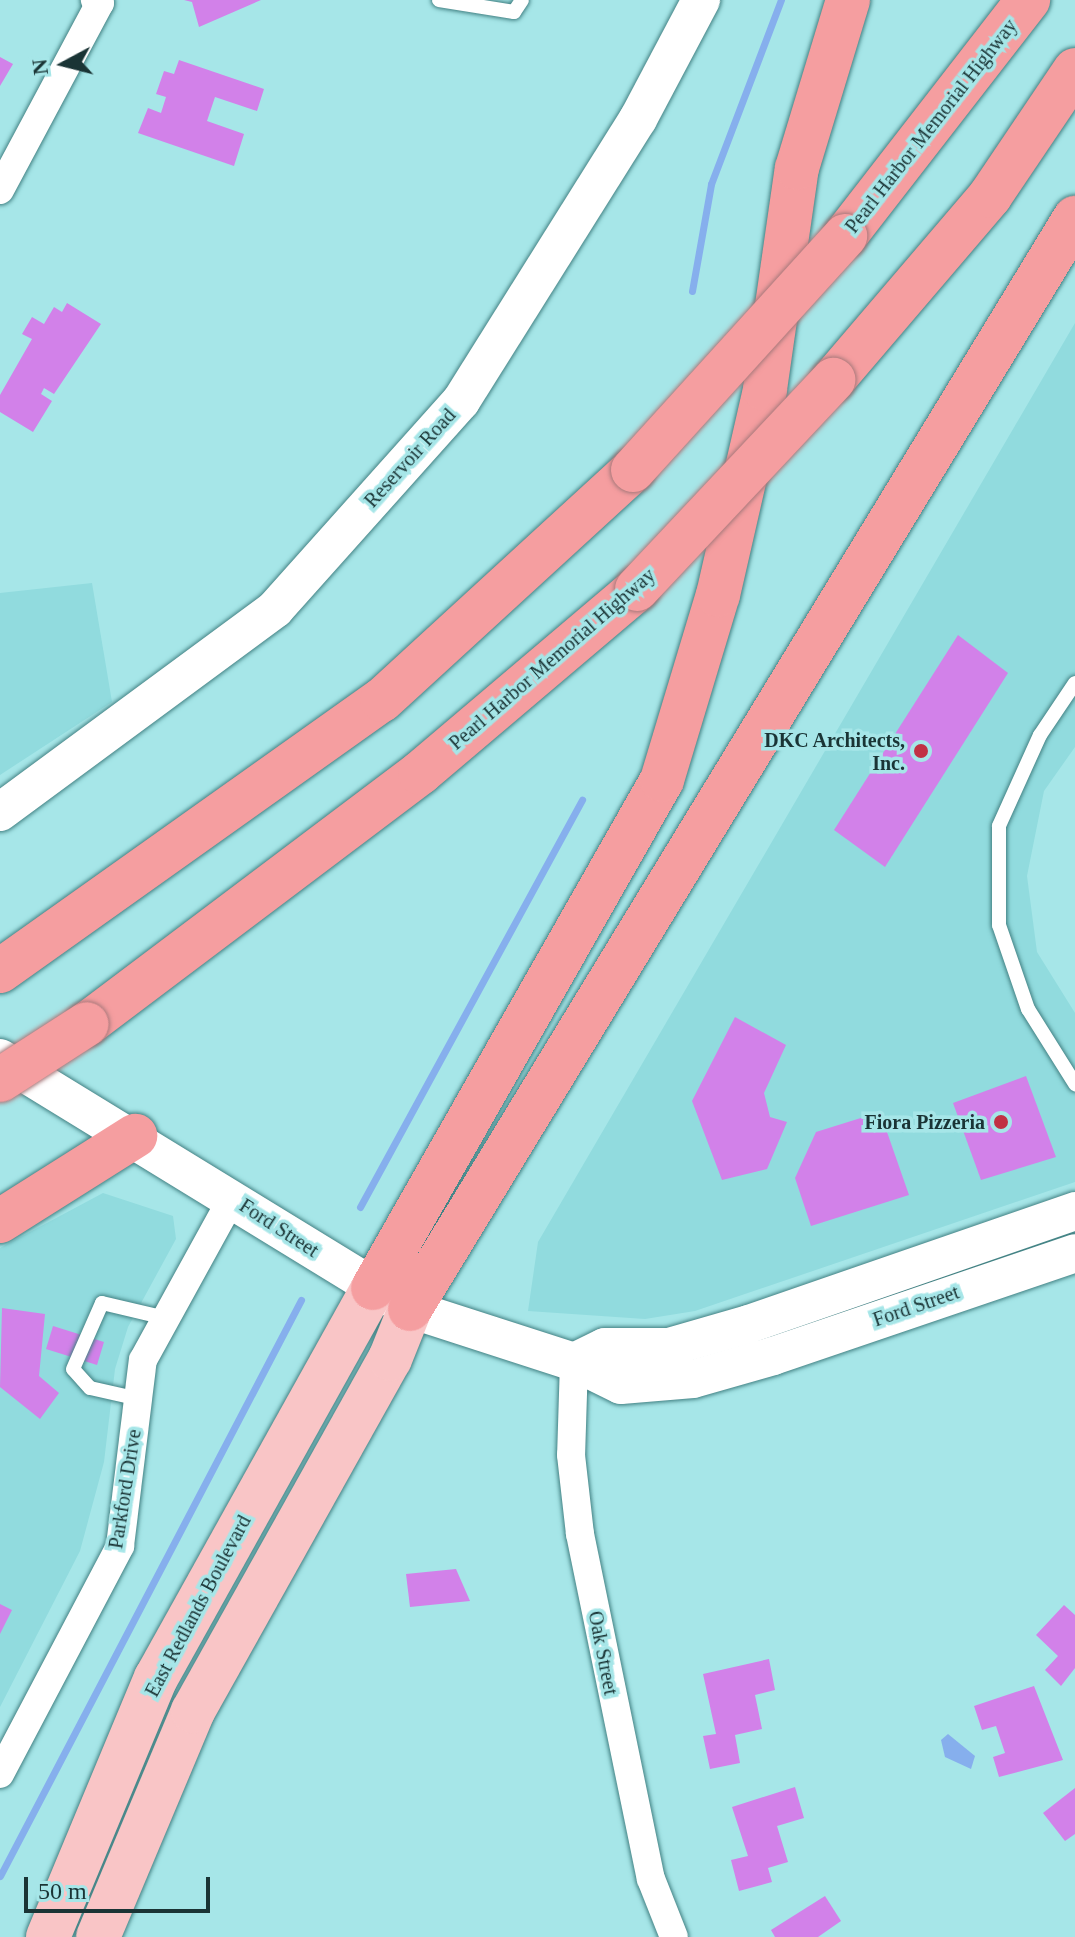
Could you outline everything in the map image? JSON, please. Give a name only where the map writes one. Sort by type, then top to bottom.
[{"type":"highway","points":[[373,1288],[662,780],[718,595],[765,389],[814,91],[848,0]]},
{"type":"highway","name":"Pearl Harbor Memorial Highway","points":[[0,971],[382,700],[633,470],[845,236],[1028,0]]},
{"type":"highway","name":"Pearl Harbor Memorial Highway","points":[[0,1080],[87,1024],[420,773],[637,589],[833,380],[990,196],[1075,70]]},
{"type":"highway","points":[[410,1309],[1075,218]]},
{"type":"highway","points":[[0,1221],[135,1136]]},
{"type":"main road","name":"East Redlands Boulevard","points":[[48,1937],[156,1678],[373,1288]]},
{"type":"main road","points":[[98,1937],[193,1711],[390,1359],[410,1309]]},
{"type":"street","points":[[0,190],[100,3],[95,0]]},
{"type":"street","name":"Reservoir Road","points":[[0,812],[275,609],[461,401],[638,119],[701,0]]},
{"type":"street","name":"Ford Street","points":[[0,1058],[135,1136],[410,1309],[541,1357],[574,1362],[621,1385],[693,1379],[1075,1253]]},
{"type":"street","name":"Parkford Drive","points":[[0,1774],[120,1546],[143,1360],[232,1198]]},
{"type":"street","name":"Ford Street","points":[[574,1362],[605,1347],[669,1347],[749,1324],[1075,1211]]},
{"type":"street","points":[[1008,1274],[1024,1247],[1075,1231]]},
{"type":"street","name":"Oak Street","points":[[574,1362],[571,1455],[580,1534],[651,1879],[674,1937]]},
{"type":"lane","points":[[439,0],[514,12],[522,0]]},
{"type":"lane","points":[[1075,683],[1040,735],[999,826],[999,925],[1028,1009],[1075,1084]]},
{"type":"lane","points":[[139,1399],[90,1388],[73,1369],[102,1303],[166,1318]]},
{"type":"shaded area","points":[[1075,323],[1075,747],[1044,791],[1027,876],[1037,952],[1075,1013],[1075,1182],[695,1311],[645,1319],[528,1311],[538,1242]]},
{"type":"shaded area","points":[[92,583],[112,702],[0,775],[0,593]]},
{"type":"shaded area","points":[[103,1193],[173,1216],[176,1239],[128,1327],[115,1369],[104,1462],[80,1551],[0,1707],[0,1248]]},
{"type":"shaded area","points":[[948,1734],[975,1756],[971,1769],[945,1757],[941,1740]]},
{"type":"building","points":[[184,0],[261,0],[199,27],[192,2]]},
{"type":"building","points":[[0,57],[13,64],[0,86]]},
{"type":"building","points":[[179,60],[264,89],[257,111],[215,97],[207,121],[244,134],[234,166],[138,133],[148,108],[161,113],[166,97],[156,94],[164,71],[174,74]]},
{"type":"building","points":[[67,303],[101,324],[54,394],[44,388],[41,394],[52,401],[33,432],[0,412],[0,395],[32,339],[22,334],[32,317],[44,324],[54,307],[62,312]]},
{"type":"building","name":"DKC Architects, Inc.","points":[[958,635],[1008,673],[885,867],[834,830]]},
{"type":"building","points":[[735,1017],[786,1045],[764,1093],[770,1117],[787,1122],[767,1169],[722,1180],[692,1101]]},
{"type":"building","points":[[1026,1076],[1056,1157],[981,1180],[953,1103]]},
{"type":"building","points":[[880,1112],[909,1195],[811,1226],[795,1178],[816,1132]]},
{"type":"building","points":[[2,1308],[45,1314],[39,1376],[59,1393],[40,1419],[0,1387]]},
{"type":"building","points":[[53,1326],[104,1342],[97,1365],[46,1349]]},
{"type":"building","points":[[456,1569],[470,1601],[410,1607],[406,1574]]},
{"type":"building","points":[[0,1604],[12,1610],[0,1634]]},
{"type":"building","points":[[1064,1605],[1075,1615],[1075,1668],[1061,1686],[1045,1670],[1058,1656],[1036,1635]]},
{"type":"building","points":[[769,1659],[775,1690],[755,1695],[762,1729],[735,1735],[740,1763],[710,1769],[703,1736],[716,1734],[703,1674]]},
{"type":"building","points":[[1034,1686],[1063,1760],[999,1777],[993,1757],[1005,1753],[996,1726],[982,1730],[974,1706]]},
{"type":"building","points":[[795,1787],[804,1818],[777,1826],[788,1862],[768,1868],[772,1882],[739,1891],[731,1860],[748,1856],[732,1807]]},
{"type":"building","points":[[1075,1788],[1075,1834],[1065,1841],[1043,1813]]},
{"type":"building","points":[[825,1896],[841,1921],[818,1937],[775,1937],[771,1930]]},
{"type":"waterway","points":[[692,291],[711,184],[781,0]]},
{"type":"waterway","points":[[360,1207],[582,800]]},
{"type":"waterway","points":[[0,1876],[301,1300]]},
{"type":"place","name":"DKC Architects, Inc.","points":[[921,751]]},
{"type":"place","name":"Fiora Pizzeria","points":[[1001,1122]]}]
